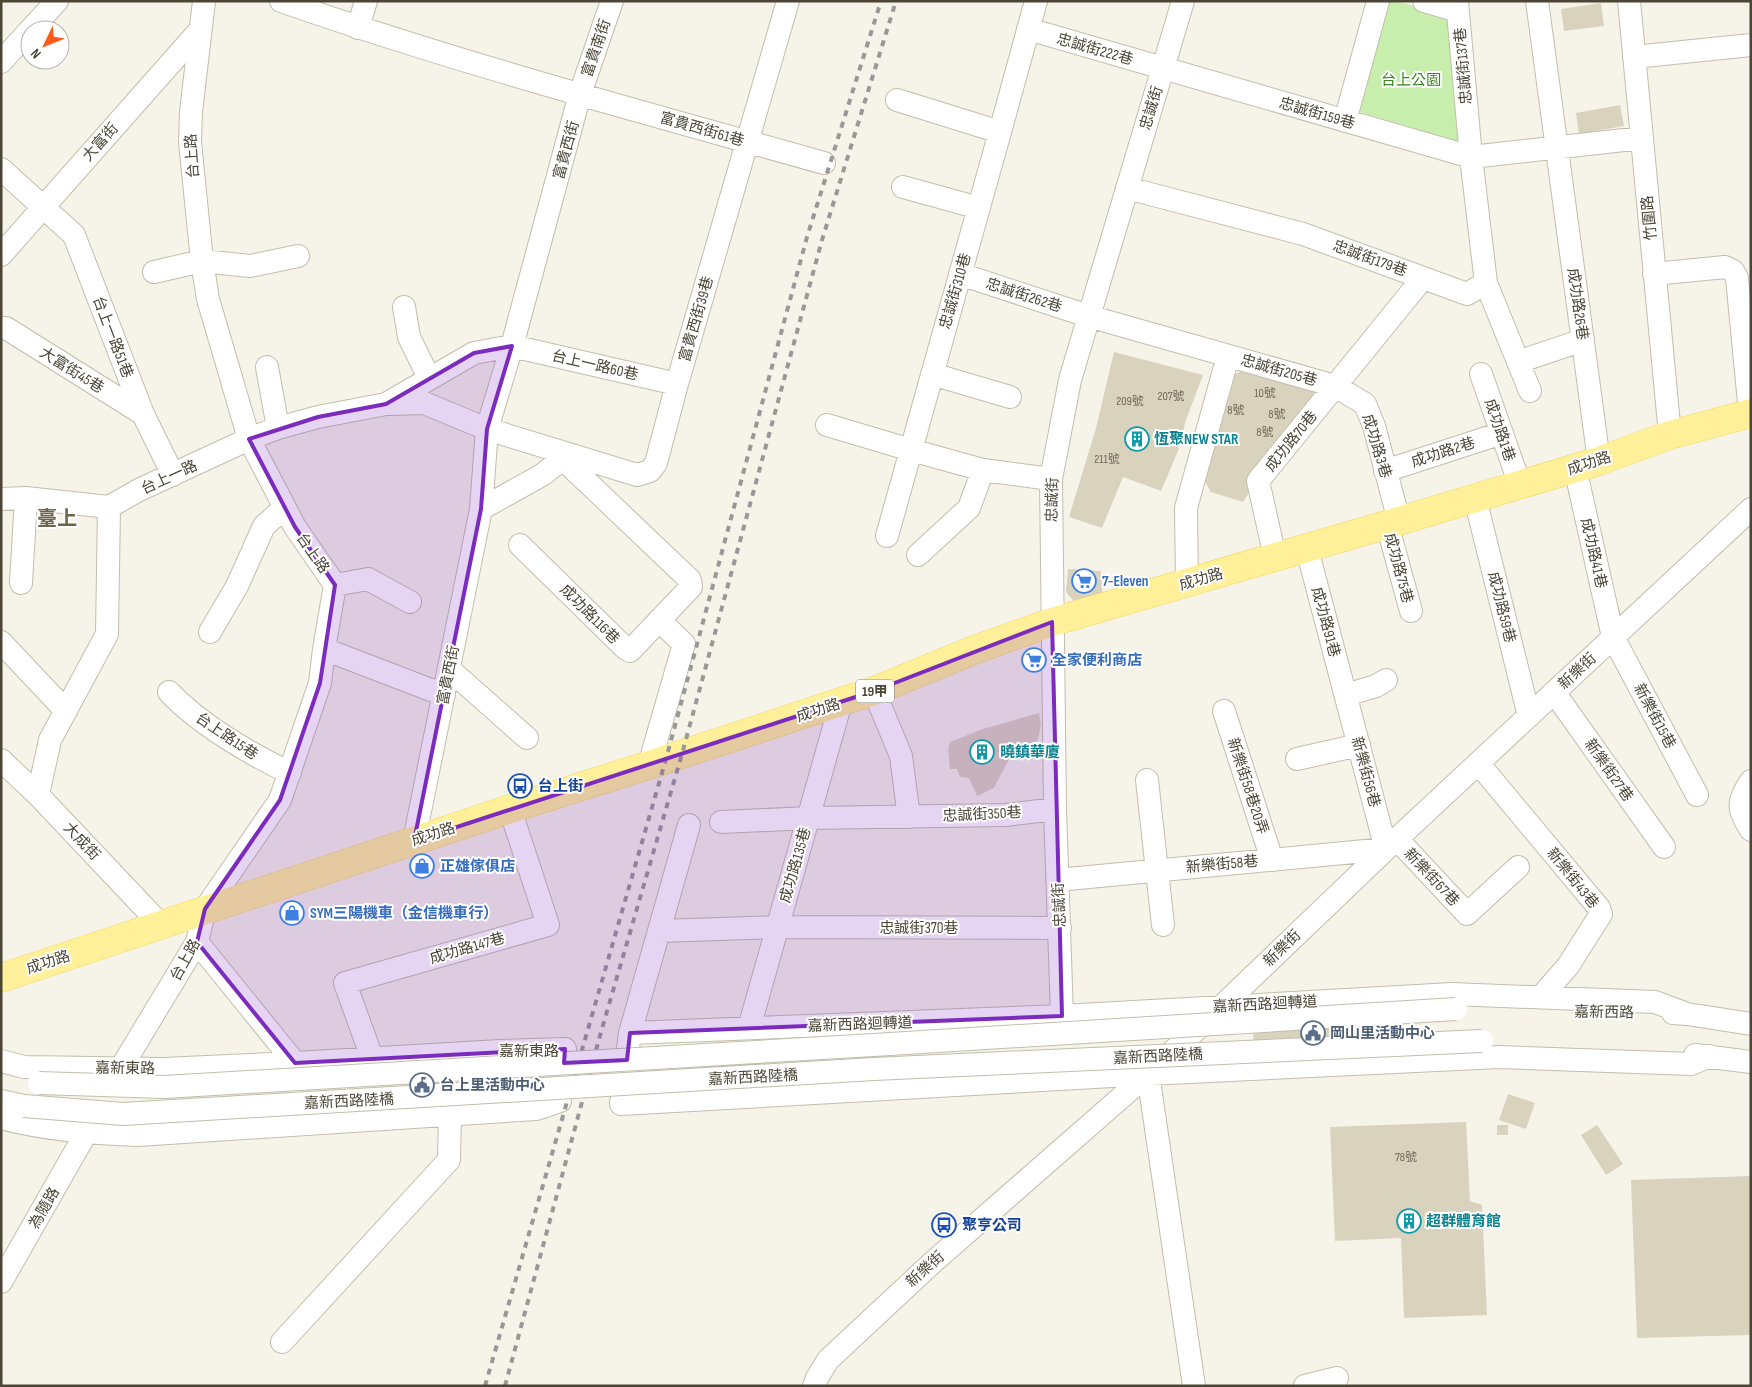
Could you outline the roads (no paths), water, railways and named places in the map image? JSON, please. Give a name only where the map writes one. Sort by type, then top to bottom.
[{"type":"main road","name":"成功路","points":[[1,978],[205,909],[874,691],[974,650],[1052,622],[1307,549],[1587,465],[1670,436],[1751,413]]},
{"type":"street","points":[[16,41],[57,1]]},
{"type":"street","name":"台上路","points":[[121,1068],[198,942],[205,909],[280,800],[320,683],[335,585],[284,508],[249,439],[208,299],[202,261],[190,142],[204,1]]},
{"type":"street","points":[[281,1],[358,28],[580,94]]},
{"type":"street","points":[[358,28],[366,1]]},
{"type":"street","name":"富貴南街","points":[[580,94],[612,1]]},
{"type":"street","name":"富貴西街39巷","points":[[386,404],[424,403],[487,429],[637,475],[650,471],[656,462],[788,1]]},
{"type":"street","name":"忠誠街310巷","points":[[887,536],[980,208],[1036,1]]},
{"type":"street","name":"忠誠街","points":[[1062,1016],[1055,809],[1051,479],[1070,380],[1183,1]]},
{"type":"street","points":[[1345,121],[1378,1]]},
{"type":"street","name":"忠誠街137巷","points":[[1424,1],[1457,6],[1471,157]]},
{"type":"street","name":"成功路26巷","points":[[1537,1],[1583,340],[1587,465]]},
{"type":"street","name":"竹圍路","points":[[1629,1],[1670,436]]},
{"type":"street","name":"忠誠街222巷","points":[[1028,29],[1163,69]]},
{"type":"street","name":"大富街","points":[[1,255],[200,30]]},
{"type":"street","points":[[1634,57],[1751,45]]},
{"type":"street","name":"忠誠街159巷","points":[[1163,69],[1471,157]]},
{"type":"street","name":"富貴西街61巷","points":[[580,94],[824,164]]},
{"type":"street","name":"富貴西街","points":[[414,841],[481,510],[487,429],[512,346],[580,94]]},
{"type":"street","points":[[896,100],[1000,132]]},
{"type":"street","points":[[1530,391],[1486,282],[1471,157],[1642,138]]},
{"type":"street","name":"台上一路51巷","points":[[1,169],[74,235],[142,414],[173,475]]},
{"type":"street","points":[[904,187],[980,208]]},
{"type":"street","name":"忠誠街179巷","points":[[1127,188],[1303,234],[1467,294],[1486,282]]},
{"type":"street","points":[[154,272],[202,261],[250,266],[298,256]]},
{"type":"street","points":[[1654,274],[1725,267],[1733,271],[1737,278],[1751,413]]},
{"type":"street","name":"忠誠街262巷","points":[[960,274],[1088,316]]},
{"type":"street","name":"忠誠街205巷","points":[[1088,316],[1335,386],[1423,278]]},
{"type":"street","points":[[404,307],[410,337],[429,378]]},
{"type":"street","name":"大富街45巷","points":[[1,328],[6,328],[142,414]]},
{"type":"street","points":[[1518,362],[1583,340]]},
{"type":"street","name":"台上一路","points":[[109,507],[139,490],[249,439],[278,428],[318,417],[386,404],[474,353],[512,346]]},
{"type":"street","name":"台上一路60巷","points":[[512,346],[677,384]]},
{"type":"street","points":[[1187,583],[1186,508],[1228,356]]},
{"type":"street","points":[[267,367],[278,428]]},
{"type":"street","points":[[932,374],[1010,397]]},
{"type":"street","name":"成功路1巷","points":[[1481,374],[1520,485]]},
{"type":"street","name":"成功路3巷","points":[[1335,386],[1365,404],[1374,426],[1385,470],[1393,523]]},
{"type":"street","name":"成功路70巷","points":[[1275,557],[1258,481],[1335,386]]},
{"type":"street","points":[[827,425],[983,470],[1051,479]]},
{"type":"street","name":"成功路2巷","points":[[1385,470],[1502,433]]},
{"type":"street","points":[[481,510],[559,462],[566,462],[690,580],[691,587],[659,620],[684,644],[649,765]]},
{"type":"street","name":"成功路41巷","points":[[1587,465],[1613,637]]},
{"type":"street","points":[[918,555],[969,508],[983,470]]},
{"type":"street","points":[[21,583],[26,498]]},
{"type":"street","points":[[1,499],[26,498],[109,507],[107,634],[50,740],[38,795]]},
{"type":"street","name":"成功路59巷","points":[[1475,498],[1528,716]]},
{"type":"street","points":[[210,632],[237,586],[264,526],[284,508]]},
{"type":"street","name":"新樂街","points":[[814,1386],[828,1360],[932,1262],[1148,1074],[1222,1006],[1391,844],[1751,509]]},
{"type":"street","name":"成功路75巷","points":[[1393,523],[1411,611]]},
{"type":"street","name":"成功路116巷","points":[[520,545],[630,651],[659,620]]},
{"type":"street","name":"成功路91巷","points":[[1307,549],[1346,695]]},
{"type":"street","points":[[335,585],[368,579],[410,602]]},
{"type":"street","name":"新樂街15巷","points":[[1613,637],[1697,795]]},
{"type":"street","points":[[1,642],[66,711]]},
{"type":"street","points":[[324,649],[444,695]]},
{"type":"street","points":[[449,669],[527,738]]},
{"type":"street","points":[[1346,695],[1376,686],[1386,680]]},
{"type":"street","points":[[874,691],[901,756],[909,817]]},
{"type":"street","name":"台上路15巷","points":[[169,692],[199,718],[253,755],[290,773]]},
{"type":"street","name":"新樂街27巷","points":[[1554,692],[1664,847]]},
{"type":"street","name":"新樂街56巷","points":[[1346,695],[1358,745],[1391,844]]},
{"type":"street","name":"成功路135巷","points":[[749,1028],[841,702]]},
{"type":"street","name":"新樂街58巷20弄","points":[[1224,711],[1272,860]]},
{"type":"street","points":[[1297,759],[1358,745]]},
{"type":"street","name":"大成街","points":[[1,760],[38,795],[161,925]]},
{"type":"street","name":"新樂街43巷","points":[[1478,763],[1599,908],[1601,914],[1568,966],[1540,998]]},
{"type":"street","points":[[1147,780],[1163,925]]},
{"type":"street","points":[[1751,781],[1742,794],[1746,804],[1740,812],[1751,830]]},
{"type":"street","name":"成功路147巷","points":[[372,1058],[345,984],[548,925],[510,809]]},
{"type":"street","name":"忠誠街350巷","points":[[720,822],[809,818],[1006,815],[1055,809]]},
{"type":"street","points":[[689,825],[630,1033],[621,1104],[1148,1074],[1499,1057],[1691,1064],[1710,1056],[1751,1062]]},
{"type":"street","name":"新樂街58巷","points":[[1058,880],[1272,860],[1391,844]]},
{"type":"street","name":"新樂街67巷","points":[[1391,844],[1467,914],[1518,867]]},
{"type":"street","name":"忠誠街370巷","points":[[659,931],[778,927],[1060,928]]},
{"type":"street","points":[[198,942],[295,1063],[298,1125]]},
{"type":"street","name":"嘉新西路迴轉道","points":[[630,1033],[1062,1016],[1452,994],[1655,1002],[1687,1014]]},
{"type":"street","points":[[1389,998],[1392,1062]]},
{"type":"street","name":"嘉新西路","points":[[1456,1008],[1687,1014],[1751,1024]]},
{"type":"street","name":"嘉新西路陸橋","points":[[1,1076],[39,1083],[164,1087],[880,1045],[1456,1008]]},
{"type":"street","name":"嘉新西路陸橋","points":[[1,1101],[24,1106],[123,1114],[874,1069],[1482,1041],[1710,1056]]},
{"type":"street","name":"嘉新東路","points":[[1,1061],[24,1067],[162,1069],[565,1049],[560,1101],[536,1109],[138,1135],[86,1133],[20,1123],[1,1118]]},
{"type":"street","points":[[1148,1074],[1194,1386]]},
{"type":"street","points":[[282,1342],[449,1160],[450,1115]]},
{"type":"street","name":"為隨路","points":[[1,1282],[86,1133]]},
{"type":"street","points":[[1305,1386],[1337,1378]]},
{"type":"railway","points":[[485,1386],[666,759],[807,237],[881,1]]},
{"type":"railway","points":[[505,1386],[601,1032],[682,754],[822,240],[896,1]]},
{"type":"place","name":"恆聚NEW STAR","points":[[1137,439]]},
{"type":"place","name":"7-Eleven","points":[[1084,581]]},
{"type":"place","name":"全家便利商店","points":[[1034,660]]},
{"type":"place","name":"曉鎮華廈","points":[[982,752]]},
{"type":"place","name":"台上街","points":[[520,786]]},
{"type":"place","name":"正雄傢俱店","points":[[422,866]]},
{"type":"place","name":"SYM三陽機車（金信機車行）","points":[[292,913]]},
{"type":"place","name":"岡山里活動中心","points":[[1313,1033]]},
{"type":"place","name":"台上里活動中心","points":[[422,1085]]},
{"type":"place","name":"超群體育館","points":[[1409,1221]]},
{"type":"place","name":"聚亨公司","points":[[944,1225]]},
{"type":"district","name":"臺上","points":[[57,518]]},
{"type":"park label","name":"台上公園","points":[[1411,80]]}]
